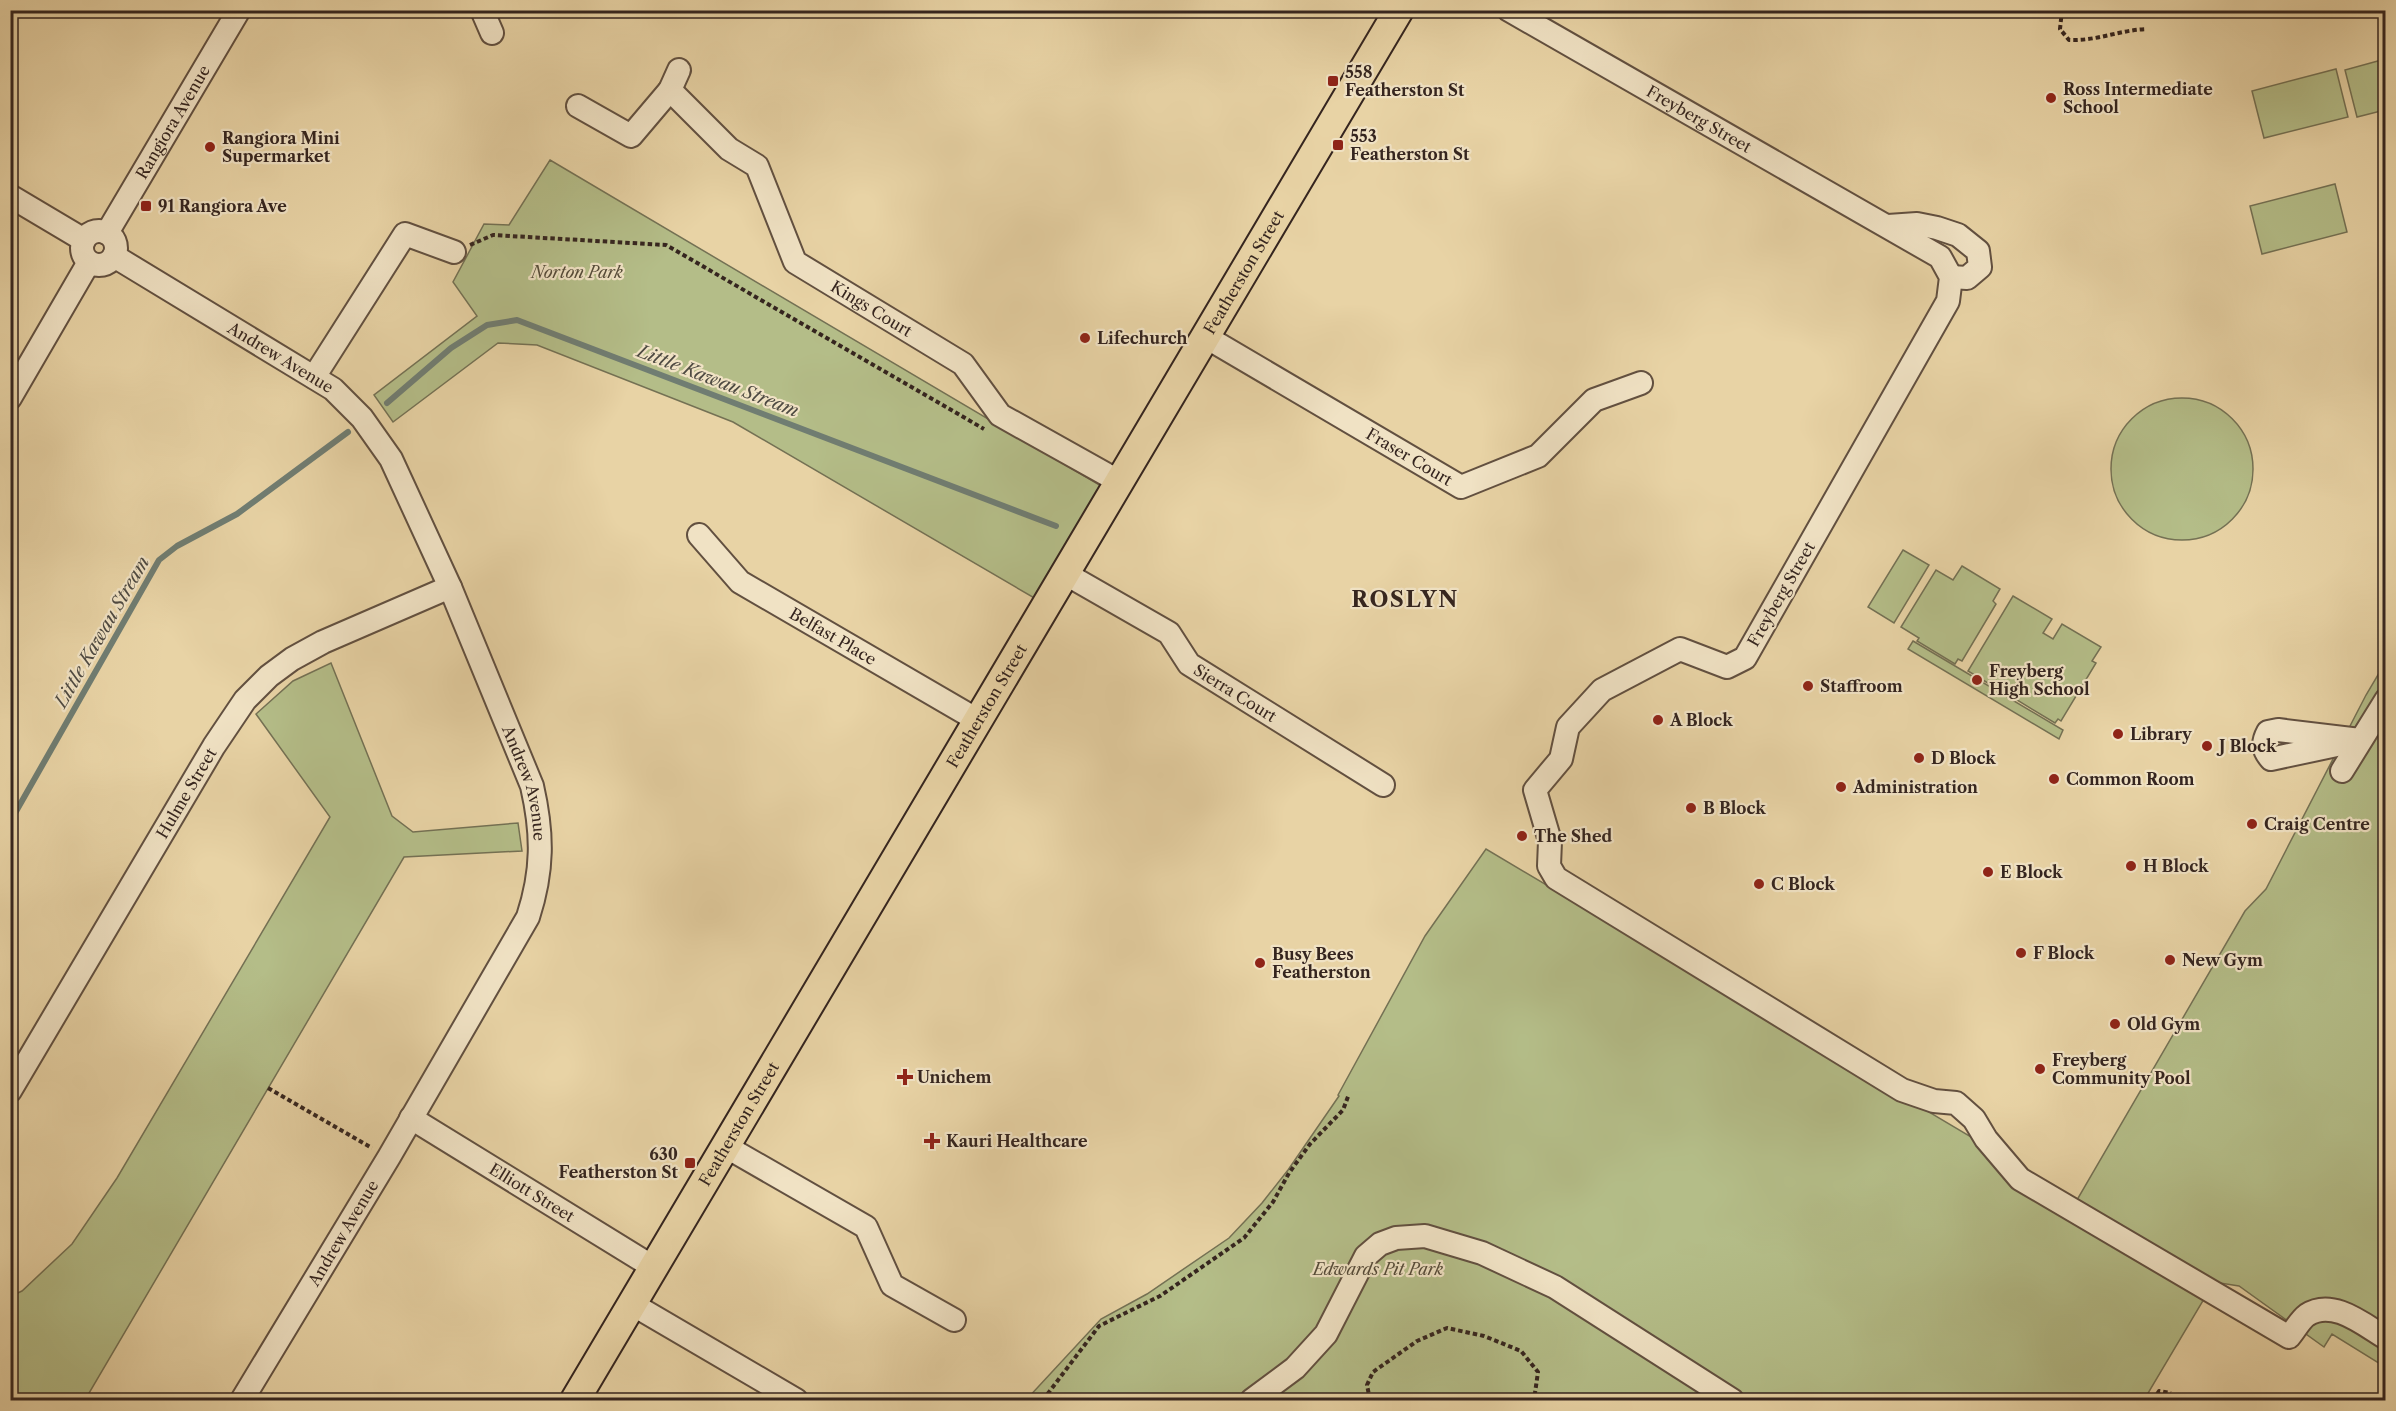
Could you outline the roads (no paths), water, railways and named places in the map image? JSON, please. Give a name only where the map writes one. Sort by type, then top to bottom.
[{"type":"main road","name":"Featherston Street","points":[[575,1401],[1399,10]]},
{"type":"street","name":"Rangiora Avenue","points":[[107,233],[239,10]]},
{"type":"street","points":[[482,10],[492,33]]},
{"type":"street","name":"Freyberg Street","points":[[1509,10],[1888,226],[1940,258],[1951,277],[1948,301],[1745,658],[1727,667],[1680,649],[1602,690],[1568,727],[1561,759],[1535,790],[1550,841],[1549,866],[1556,878],[1902,1090],[1934,1101],[1956,1103],[1974,1119],[1986,1139],[2020,1179],[2289,1337],[2305,1316],[2330,1309],[2349,1316],[2385,1338]]},
{"type":"street","name":"Kings Court","points":[[578,106],[631,136],[674,80],[729,149],[757,166],[795,262],[963,364],[1000,415],[1120,482]]},
{"type":"street","points":[[10,196],[84,240]]},
{"type":"street","points":[[1888,226],[1917,224],[1958,235],[1978,251],[1980,267],[1966,278],[1951,277]]},
{"type":"street","points":[[99,231],[107,233],[114,240],[116,249],[114,256],[103,266],[96,266],[89,262],[83,254],[81,247],[84,240],[89,233],[99,231]]},
{"type":"street","points":[[314,377],[405,234],[454,252]]},
{"type":"street","name":"Andrew Avenue","points":[[114,256],[333,389],[377,436],[391,459],[450,587],[532,786],[540,819],[541,852],[537,887],[528,917],[389,1157],[242,1401]]},
{"type":"street","points":[[10,398],[89,262]]},
{"type":"street","name":"Fraser Court","points":[[1206,337],[1461,487],[1538,456],[1594,400],[1641,383]]},
{"type":"street","name":"Belfast Place","points":[[699,535],[740,582],[978,721]]},
{"type":"street","name":"Sierra Court","points":[[1066,574],[1169,633],[1189,664],[1383,785]]},
{"type":"street","name":"Hulme Street","points":[[10,1091],[213,746],[245,700],[292,659],[323,642],[450,587]]},
{"type":"street","points":[[2342,771],[2385,700]]},
{"type":"street","name":"Elliott Street","points":[[411,1118],[653,1267]]},
{"type":"street","points":[[725,1146],[866,1227],[892,1285],[954,1320]]},
{"type":"street","points":[[1252,1401],[1295,1368],[1326,1334],[1366,1256],[1380,1244],[1396,1238],[1425,1236],[1482,1253],[1556,1287],[1732,1401]]},
{"type":"street","points":[[632,1304],[796,1401]]},
{"type":"waterway","name":"Little Kawau Stream","points":[[387,403],[451,348],[487,325],[517,320],[1056,526]]},
{"type":"waterway","name":"Little Kawau Stream","points":[[10,822],[159,560],[177,546],[237,514],[348,432]]},
{"type":"place","name":"558 Featherston St","points":[[1333,81]]},
{"type":"place","name":"Ross Intermediate School","points":[[2051,98]]},
{"type":"place","name":"553 Featherston St","points":[[1338,145]]},
{"type":"place","name":"Rangiora Mini Supermarket","points":[[210,147]]},
{"type":"place","name":"91 Rangiora Ave","points":[[146,206]]},
{"type":"place","name":"Lifechurch","points":[[1085,338]]},
{"type":"place","name":"Freyberg High School","points":[[1977,680]]},
{"type":"place","name":"Staffroom","points":[[1808,686]]},
{"type":"place","name":"A Block","points":[[1658,720]]},
{"type":"place","name":"Library","points":[[2118,734]]},
{"type":"place","name":"J Block","points":[[2207,746]]},
{"type":"place","name":"D Block","points":[[1919,758]]},
{"type":"place","name":"Common Room","points":[[2054,779]]},
{"type":"place","name":"Administration","points":[[1841,787]]},
{"type":"place","name":"B Block","points":[[1691,808]]},
{"type":"place","name":"Craig Centre","points":[[2252,824]]},
{"type":"place","name":"The Shed","points":[[1522,836]]},
{"type":"place","name":"H Block","points":[[2131,866]]},
{"type":"place","name":"E Block","points":[[1988,872]]},
{"type":"place","name":"C Block","points":[[1759,884]]},
{"type":"place","name":"F Block","points":[[2021,953]]},
{"type":"place","name":"New Gym","points":[[2170,960]]},
{"type":"place","name":"Busy Bees Featherston","points":[[1260,963]]},
{"type":"place","name":"Old Gym","points":[[2115,1024]]},
{"type":"place","name":"Freyberg Community Pool","points":[[2040,1069]]},
{"type":"place","name":"Unichem","points":[[905,1077]]},
{"type":"place","name":"Kauri Healthcare","points":[[932,1141]]},
{"type":"place","name":"630 Featherston St","points":[[690,1163]]},
{"type":"district","name":"ROSLYN","points":[[1405,599]]},
{"type":"park label","name":"Norton Park","points":[[577,272]]},
{"type":"park label","name":"Edwards Pit Park","points":[[1378,1269]]}]
